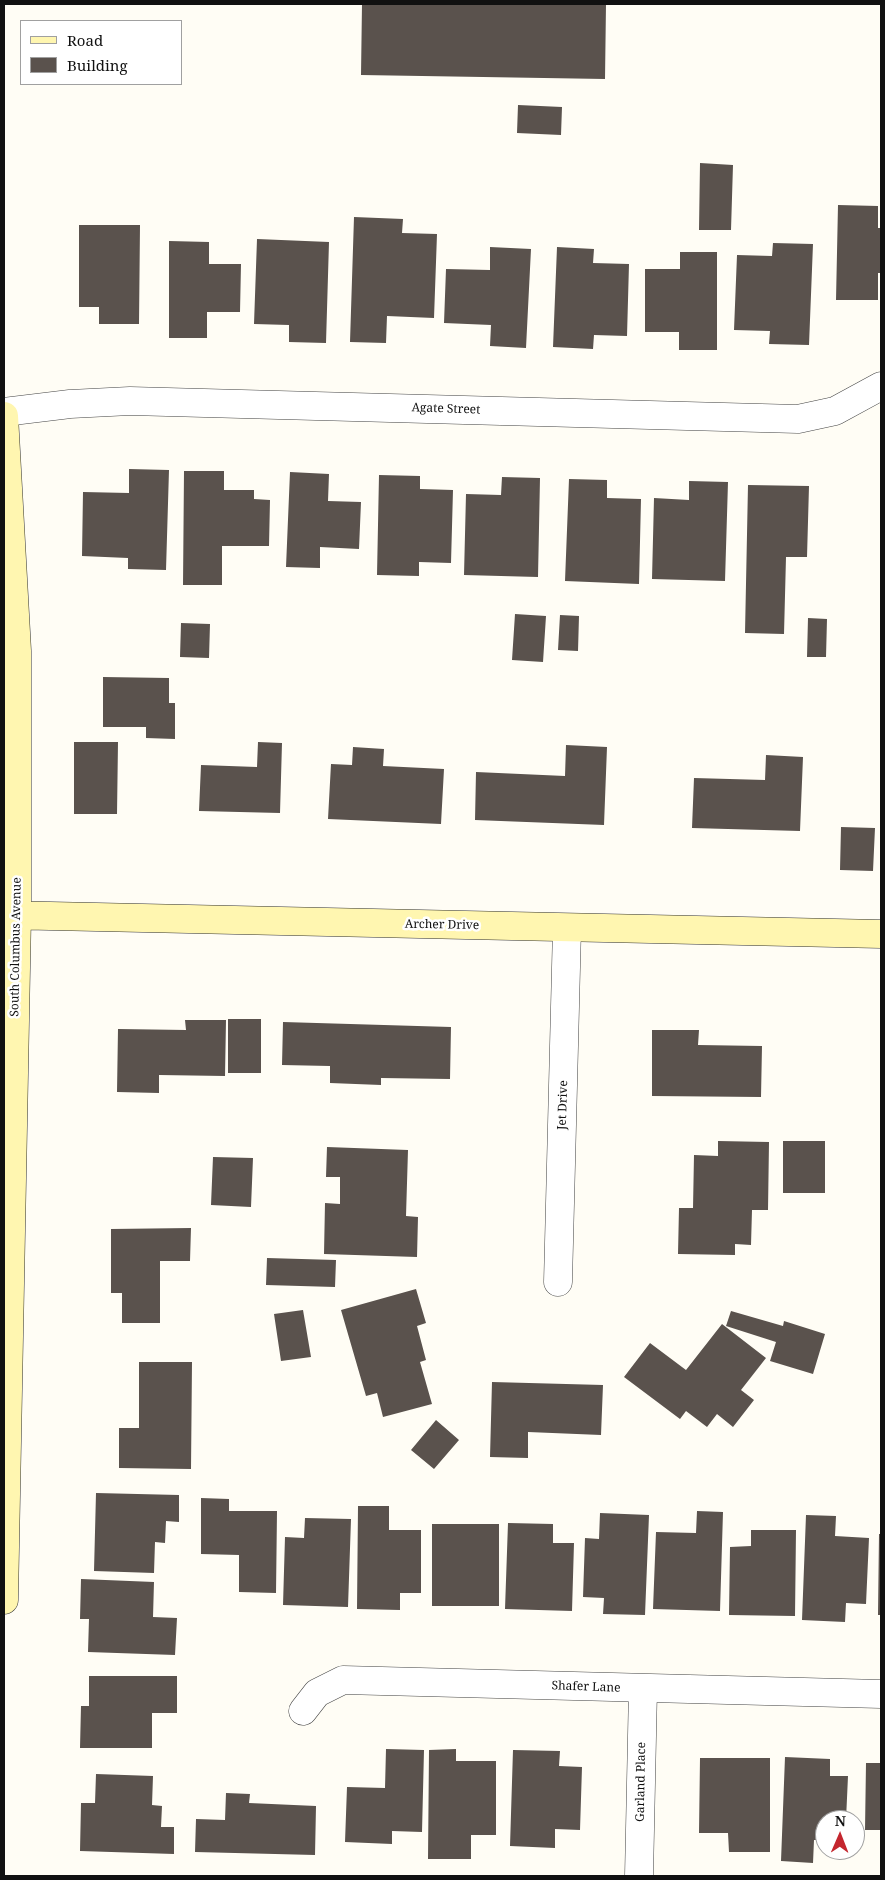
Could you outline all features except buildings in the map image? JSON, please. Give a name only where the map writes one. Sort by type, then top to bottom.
[{"type":"main road","name":"South Columbus Avenue","points":[[4,414],[18,651],[10,915],[4,1600]]},
{"type":"main road","name":"Archer Drive","points":[[10,915],[881,934]]},
{"type":"street","name":"Agate Street","points":[[4,414],[70,404],[130,401],[798,419],[835,411],[868,395],[881,386]]},
{"type":"street","name":"Jet Drive","points":[[558,1282],[568,928]]},
{"type":"street","name":"Shafer Lane","points":[[302,1711],[317,1693],[342,1680],[881,1694]]},
{"type":"street","name":"Garland Place","points":[[639,1876],[643,1689]]}]
